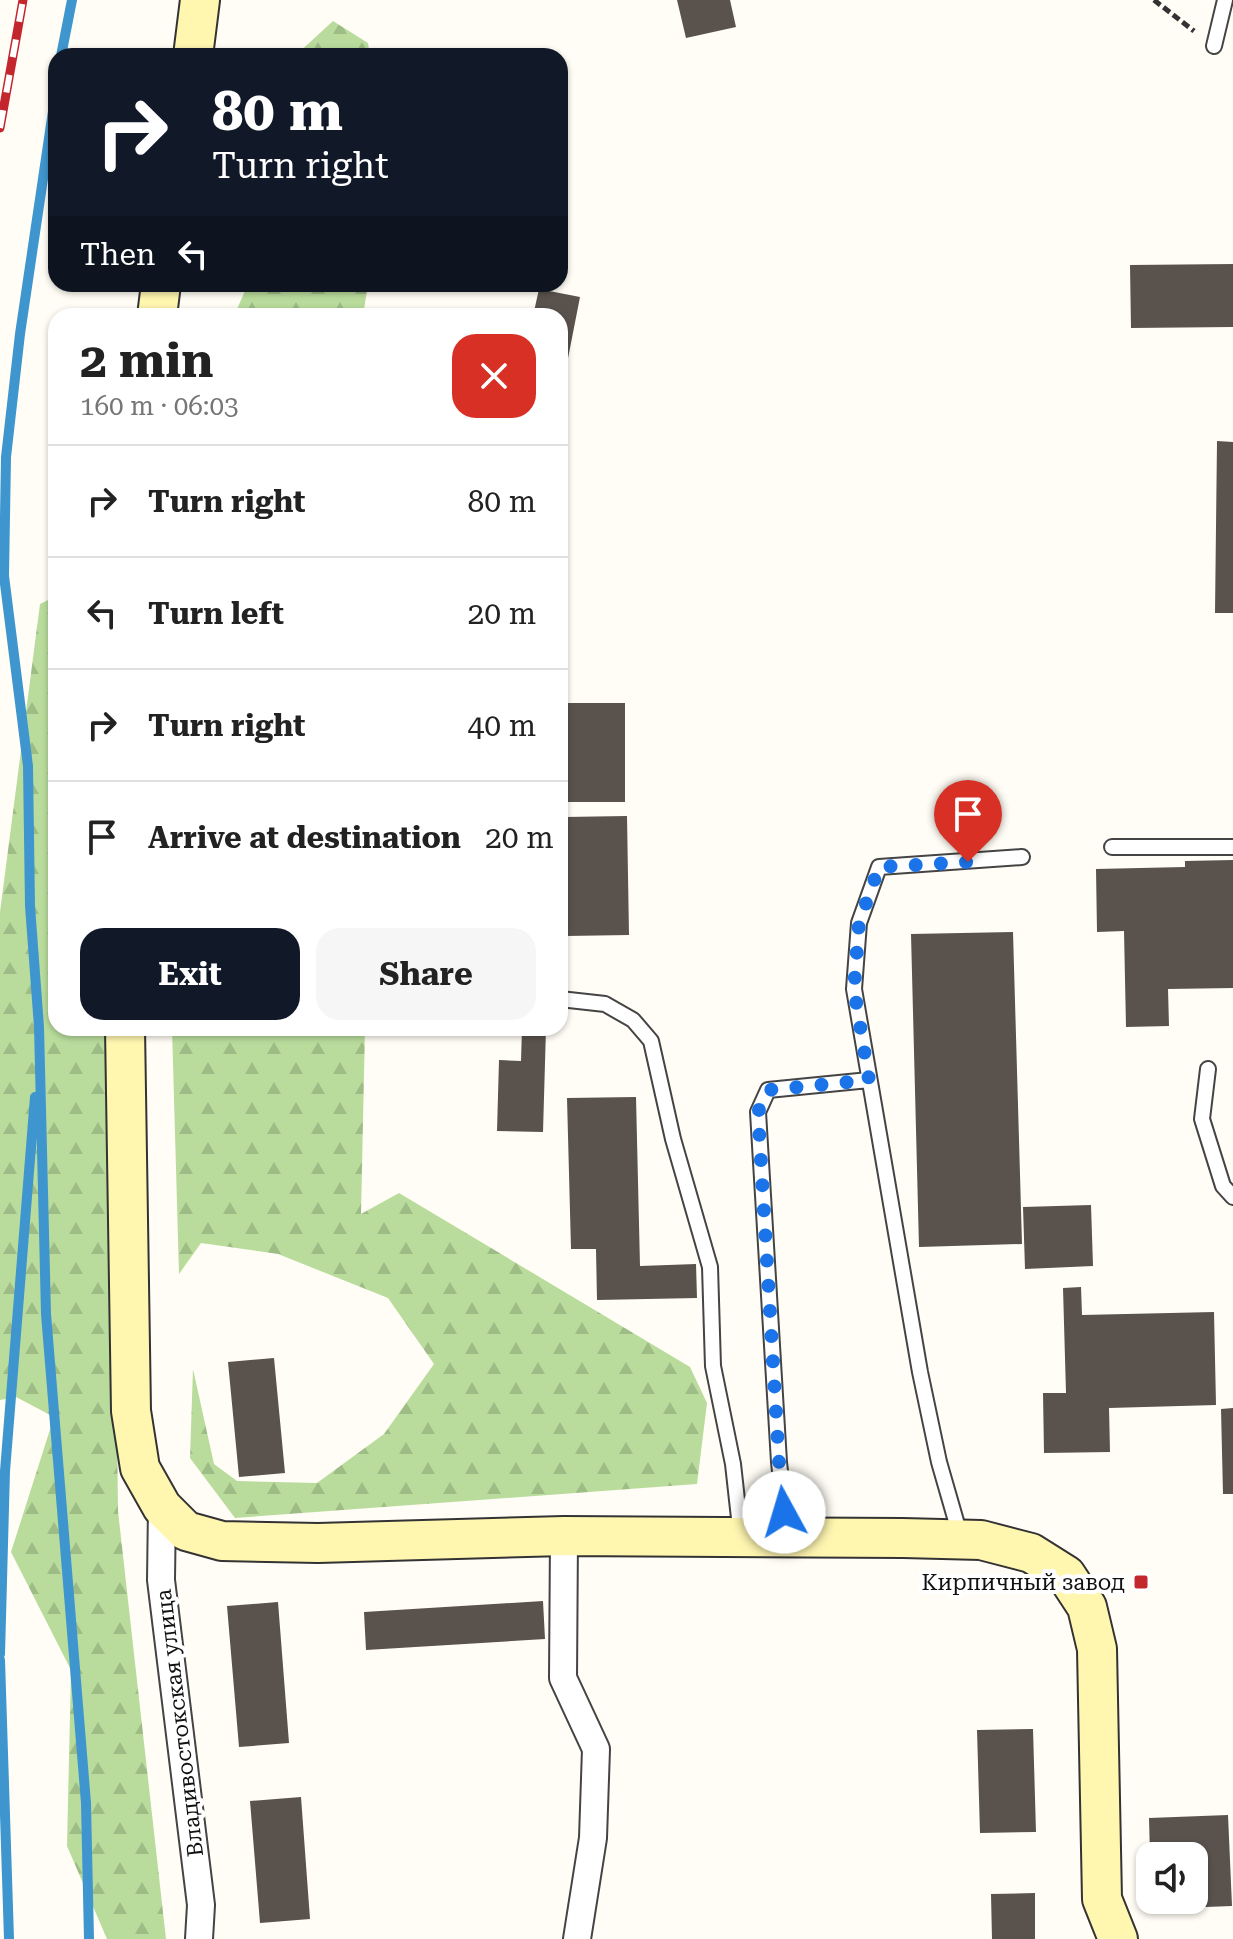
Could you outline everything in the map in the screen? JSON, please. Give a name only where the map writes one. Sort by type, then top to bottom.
[{"type":"street","points":[[194,48],[200,0]]},
{"type":"street","points":[[125,1036],[131,1411],[140,1468],[162,1507],[186,1531],[222,1541],[318,1543],[564,1536],[981,1540],[1031,1553],[1066,1575],[1087,1607],[1097,1649],[1102,1899],[1118,1939]]},
{"type":"street","name":"Владивостокская улица","points":[[162,1507],[161,1580],[201,1905],[199,1939]]},
{"type":"street","points":[[564,1536],[563,1678],[596,1749],[593,1838],[577,1939]]},
{"type":"lane","points":[[1214,46],[1225,0]]},
{"type":"lane","points":[[1112,847],[1233,847]]},
{"type":"lane","points":[[961,1540],[939,1462],[920,1372],[869,1080],[854,989],[859,923],[879,867],[1022,857]]},
{"type":"lane","points":[[568,1000],[605,1004],[633,1020],[651,1041],[673,1139],[710,1267],[713,1366],[733,1464],[741,1537]]},
{"type":"lane","points":[[1208,1069],[1202,1119],[1223,1186],[1233,1197]]},
{"type":"lane","points":[[787,1537],[779,1462],[758,1112],[768,1090],[869,1080]]},
{"type":"green space","points":[[333,21],[368,43],[369,48],[304,48]]},
{"type":"green space","points":[[244,292],[367,292],[364,308],[238,308]]},
{"type":"green space","points":[[48,600],[48,1036],[106,1036],[114,1156],[118,1511],[166,1939],[107,1939],[67,1846],[71,1670],[11,1552],[54,1417],[16,1397],[0,1400],[0,912],[40,604]]},
{"type":"green space","points":[[172,1036],[365,1036],[361,1214],[399,1193],[690,1367],[707,1403],[697,1484],[235,1518],[190,1458],[193,1369],[214,1464],[237,1481],[317,1483],[384,1434],[434,1364],[388,1298],[278,1254],[201,1243],[179,1274]]},
{"type":"building","points":[[677,0],[730,0],[736,27],[686,38]]},
{"type":"building","points":[[1233,264],[1233,327],[1131,328],[1130,265]]},
{"type":"building","points":[[538,292],[580,297],[568,358],[568,308],[535,308]]},
{"type":"building","points":[[1217,441],[1233,442],[1233,613],[1215,613]]},
{"type":"building","points":[[568,703],[625,703],[625,802],[568,802]]},
{"type":"building","points":[[627,816],[629,935],[568,936],[568,817]]},
{"type":"building","points":[[1233,860],[1233,988],[1168,989],[1169,1026],[1126,1027],[1124,931],[1097,932],[1096,869],[1185,867],[1185,861]]},
{"type":"building","points":[[1013,932],[1022,1244],[919,1247],[911,934]]},
{"type":"building","points":[[522,1036],[546,1036],[543,1132],[497,1131],[499,1060],[521,1061]]},
{"type":"building","points":[[636,1097],[640,1266],[696,1264],[697,1298],[597,1300],[596,1249],[571,1249],[567,1098]]},
{"type":"building","points":[[1091,1205],[1093,1266],[1025,1269],[1023,1207]]},
{"type":"building","points":[[1081,1287],[1082,1315],[1214,1312],[1216,1405],[1109,1408],[1110,1452],[1044,1453],[1043,1393],[1066,1393],[1063,1288]]},
{"type":"building","points":[[274,1358],[285,1473],[239,1477],[228,1362]]},
{"type":"building","points":[[1233,1408],[1233,1494],[1223,1494],[1221,1409]]},
{"type":"building","points":[[543,1601],[545,1639],[366,1650],[364,1612]]},
{"type":"building","points":[[278,1602],[289,1743],[239,1747],[227,1606]]},
{"type":"building","points":[[1033,1729],[1036,1832],[980,1833],[977,1730]]},
{"type":"building","points":[[301,1797],[310,1919],[260,1923],[250,1801]]},
{"type":"building","points":[[1228,1815],[1232,1906],[1208,1907],[1208,1842],[1150,1842],[1149,1818]]},
{"type":"building","points":[[1035,1893],[1035,1939],[992,1939],[991,1894]]},
{"type":"waterway","points":[[63,48],[72,0]]},
{"type":"waterway","points":[[48,145],[20,334],[6,457],[4,576],[28,766],[30,906],[39,1027],[46,1314],[86,1803],[89,1939]]},
{"type":"waterway","points":[[0,1654],[5,1471],[35,1097]]},
{"type":"waterway","points":[[0,1660],[9,1939]]},
{"type":"railway","points":[[0,128],[23,0]]},
{"type":"place","name":"Кирпичный завод","points":[[1141,1582]]},
{"type":"route","points":[[784,1512],[758,1112],[768,1090],[869,1080],[854,989],[859,923],[879,867],[968,862]]}]
